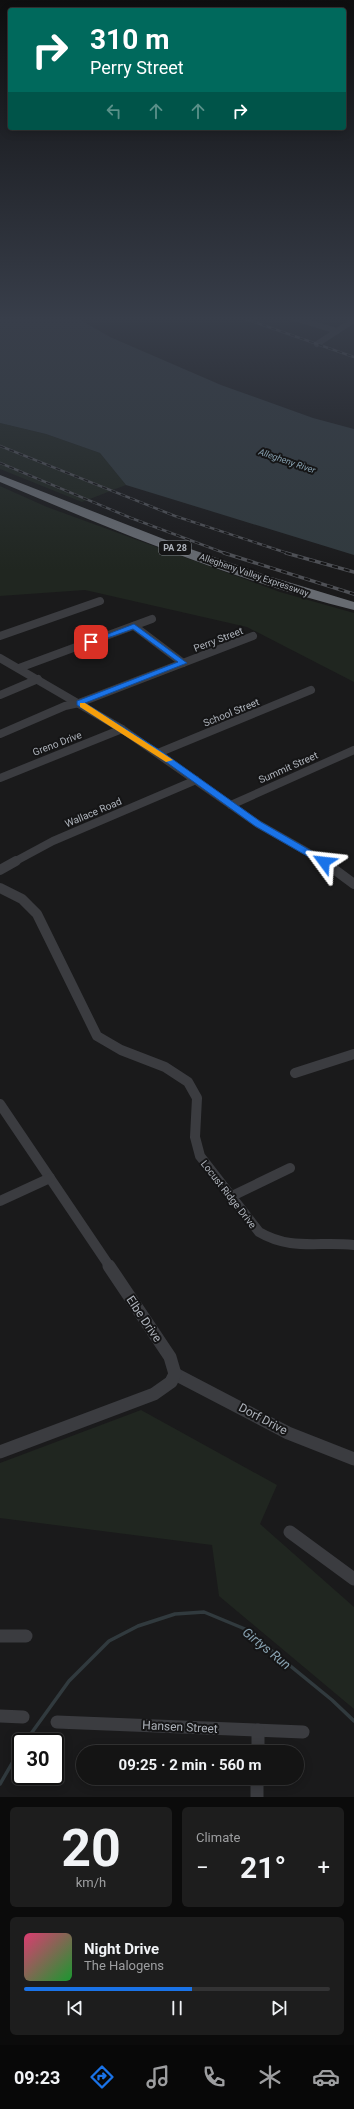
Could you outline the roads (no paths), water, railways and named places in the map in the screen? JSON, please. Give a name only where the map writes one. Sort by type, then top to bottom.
[{"type":"highway","name":"Allegheny Valley Expressway","points":[[0,474],[153,535],[279,579],[354,602]]},
{"type":"highway","name":"Allegheny Valley Expressway","points":[[0,478],[145,538],[299,591],[354,606]]},
{"type":"street","points":[[0,636],[100,600]]},
{"type":"street","points":[[19,668],[152,618]]},
{"type":"street","points":[[134,626],[183,663]]},
{"type":"street","name":"Perry Street","points":[[0,734],[65,706],[80,703],[253,636]]},
{"type":"street","points":[[0,658],[80,703],[122,729],[158,752],[275,835],[324,862],[354,884]]},
{"type":"street","points":[[0,695],[38,679]]},
{"type":"street","name":"School Street","points":[[158,752],[312,690]]},
{"type":"street","name":"Greno Drive","points":[[0,778],[122,729]]},
{"type":"street","name":"Summit Street","points":[[231,805],[354,750]]},
{"type":"street","name":"Wallace Road","points":[[0,870],[53,841],[196,780]]},
{"type":"street","name":"Locust Ridge Drive","points":[[0,888],[22,899],[37,914],[97,1036],[111,1047],[174,1072],[192,1086],[198,1103],[196,1143],[199,1154],[204,1163],[230,1197],[259,1232],[269,1239],[297,1246],[337,1243],[354,1245]]},
{"type":"street","points":[[295,1073],[354,1054]]},
{"type":"street","name":"Elbe Drive","points":[[0,1104],[170,1357],[175,1374]]},
{"type":"street","points":[[230,1197],[290,1168]]},
{"type":"street","points":[[0,1201],[50,1178]]},
{"type":"street","points":[[0,1452],[154,1394],[171,1382],[175,1374]]},
{"type":"street","name":"Dorf Drive","points":[[175,1374],[288,1433],[354,1459]]},
{"type":"street","points":[[290,1532],[354,1578]]},
{"type":"street","points":[[0,1636],[26,1636]]},
{"type":"street","points":[[0,1716],[23,1716]]},
{"type":"street","name":"Hansen Street","points":[[57,1722],[303,1732]]},
{"type":"street","points":[[258,1730],[258,1745]]},
{"type":"street","points":[[257,1785],[257,1797]]},
{"type":"water","name":"Allegheny River","points":[[0,402],[268,402],[313,418],[354,429],[354,555],[126,485],[100,453],[46,434],[0,423]]},
{"type":"waterway","name":"Girtys Run","points":[[31,1733],[69,1681],[109,1641],[138,1626],[175,1614],[204,1612],[245,1629],[332,1700],[354,1721]]},
{"type":"waterway","name":"Girtys Run","points":[[0,1784],[12,1763]]},
{"type":"railway","points":[[0,446],[175,516],[290,554]]},
{"type":"railway","points":[[0,463],[131,518],[226,554]]},
{"type":"railway","points":[[286,553],[354,572]]},
{"type":"railway","points":[[226,554],[354,594]]}]
